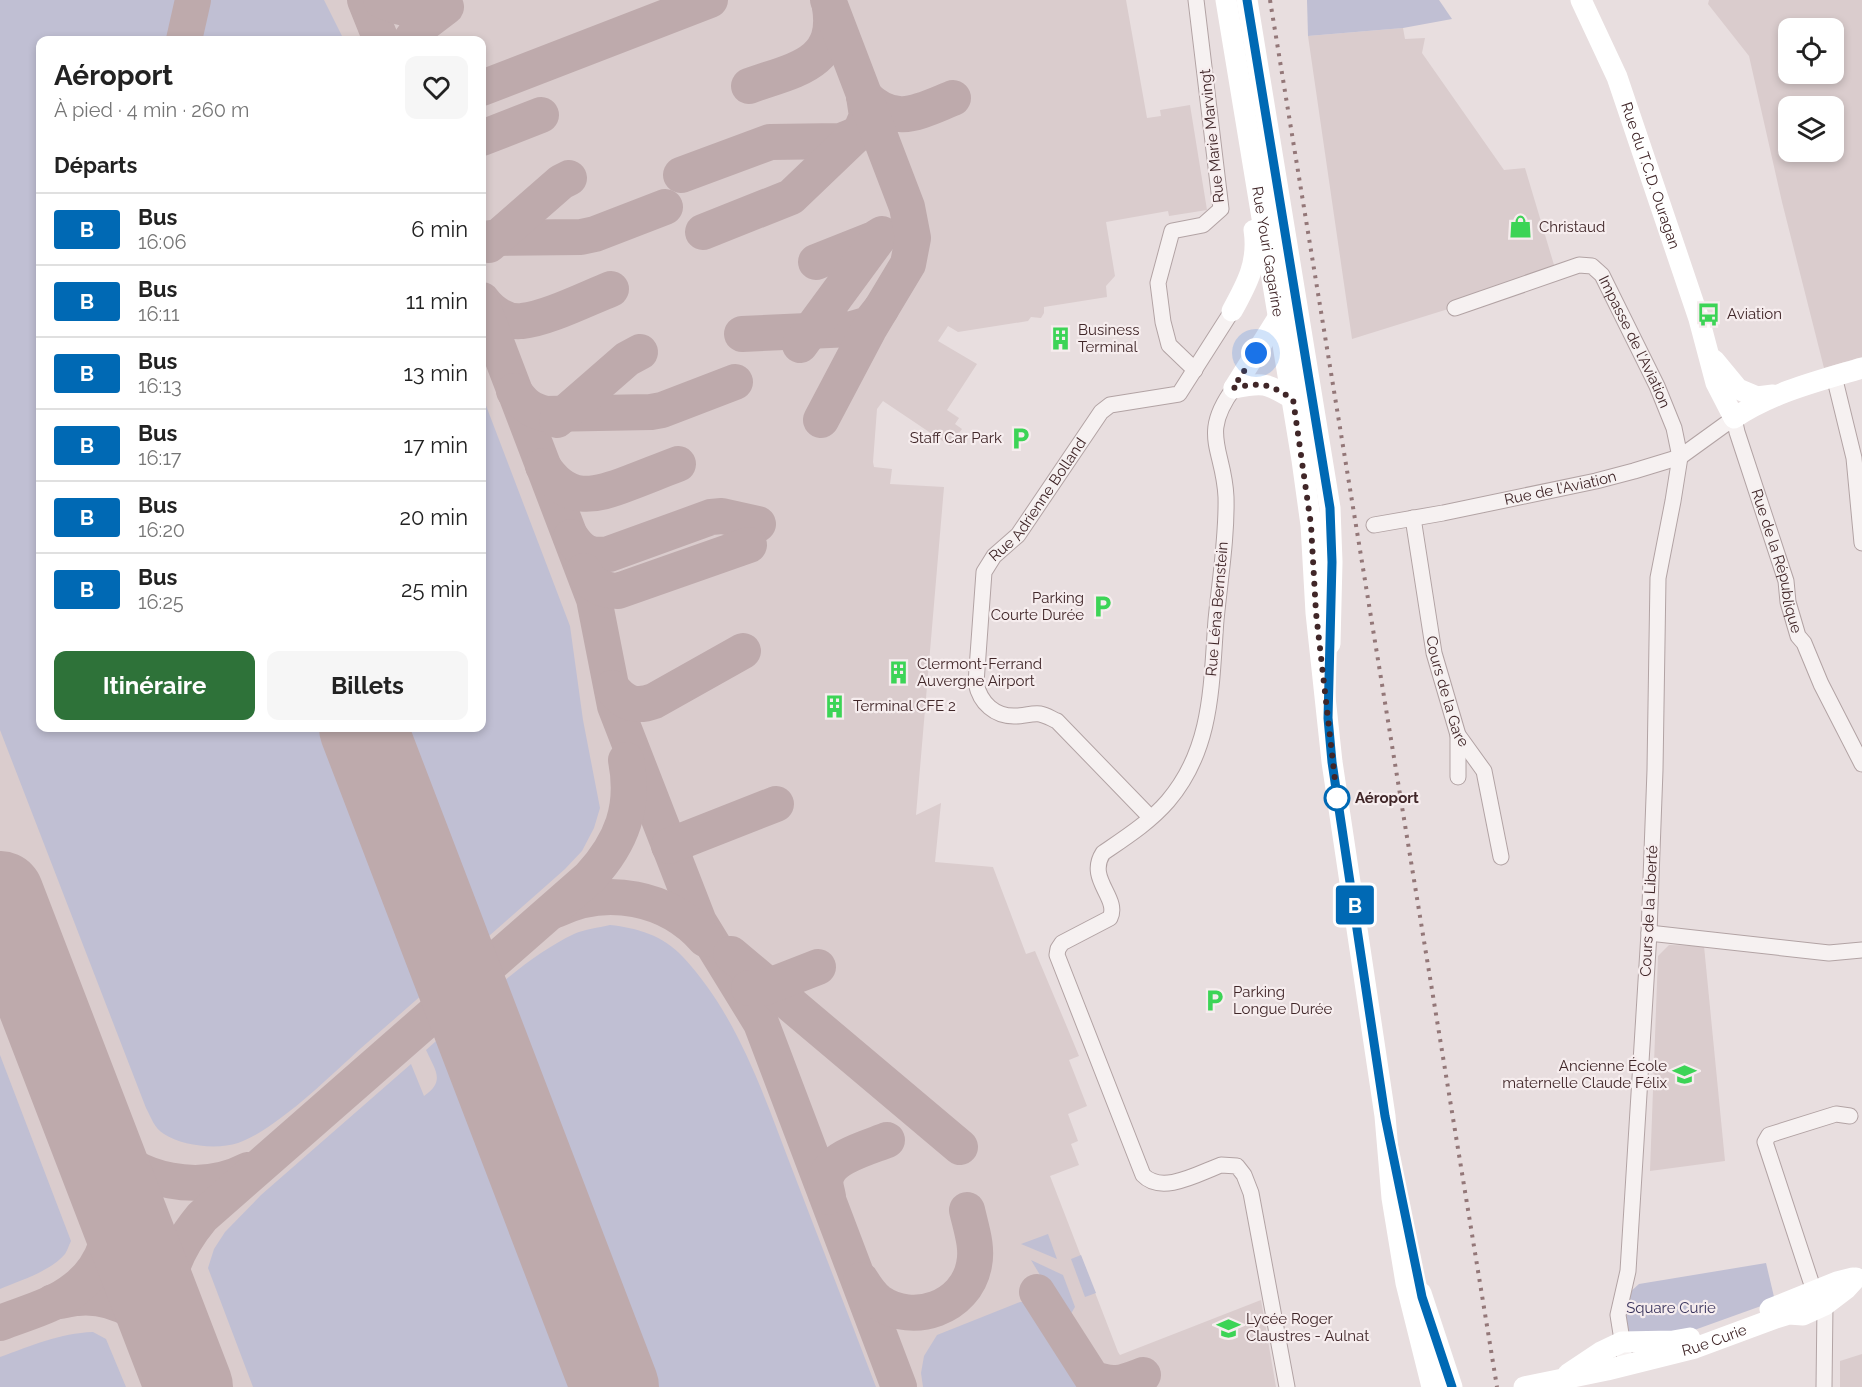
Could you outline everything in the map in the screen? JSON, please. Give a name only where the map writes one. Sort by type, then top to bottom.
[{"type":"main road","name":"Rue Youri Gagarine","points":[[1224,0],[1280,310],[1311,525],[1316,613],[1332,762],[1385,1116],[1392,1198],[1406,1283],[1432,1387]]},
{"type":"main road","points":[[1224,0],[1223,28],[1256,244],[1251,276],[1232,311]]},
{"type":"main road","name":"Rue Youri Gagarine","points":[[1247,0],[1332,531],[1328,718]]},
{"type":"main road","name":"Rue du T.C.D. Ouragan","points":[[1581,0],[1617,77],[1710,355],[1716,383],[1734,418]]},
{"type":"main road","points":[[1233,388],[1280,310],[1291,290],[1293,280]]},
{"type":"main road","points":[[1232,311],[1249,300],[1263,298],[1288,315],[1303,363],[1317,455],[1323,470]]},
{"type":"main road","name":"Rue du T.C.D. Ouragan","points":[[1710,355],[1720,370],[1738,389],[1757,397],[1778,394]]},
{"type":"main road","points":[[1734,418],[1778,394],[1862,368]]},
{"type":"main road","points":[[1233,388],[1256,384],[1269,385],[1293,399]]},
{"type":"main road","points":[[1385,1116],[1422,1297],[1452,1387]]},
{"type":"main road","name":"Rue Curie","points":[[1560,1379],[1601,1352],[1622,1342],[1673,1341],[1690,1338],[1772,1308],[1820,1298],[1846,1289],[1859,1276]]},
{"type":"main road","name":"Rue Curie","points":[[1524,1387],[1695,1348],[1789,1314],[1803,1315],[1820,1298]]},
{"type":"street","name":"Rue Marie Marvingt","points":[[1195,370],[1172,349],[1166,338],[1158,283],[1172,231],[1203,225],[1221,209],[1196,0]]},
{"type":"street","name":"Impasse de l'Aviation","points":[[1455,308],[1579,265],[1592,266],[1602,275],[1657,386],[1674,428],[1680,457]]},
{"type":"street","name":"Rue Adrienne Bolland","points":[[1150,817],[1057,721],[1038,714],[1007,716],[995,712],[978,694],[976,683],[984,574],[994,556],[1018,534],[1101,411],[1110,405],[1179,394],[1232,311]]},
{"type":"street","points":[[1834,376],[1858,457],[1862,543]]},
{"type":"street","name":"Rue Léna Bernstein","points":[[1233,388],[1221,407],[1215,429],[1226,495],[1208,709],[1202,743],[1191,766],[1167,802],[1145,823],[1103,853],[1099,859],[1098,875],[1111,908],[1110,918],[1062,943],[1058,949],[1060,962],[1139,1164],[1147,1179],[1167,1184],[1221,1165],[1237,1166],[1244,1175],[1251,1193],[1287,1387]]},
{"type":"street","name":"Rue de l'Aviation","points":[[1374,525],[1596,481],[1680,457],[1734,418]]},
{"type":"street","name":"Rue de la République","points":[[1734,418],[1786,581],[1788,602],[1798,636],[1862,764]]},
{"type":"street","name":"Cours de la Liberté","points":[[1626,1365],[1618,1315],[1628,1271],[1649,933],[1655,770],[1658,578],[1680,457]]},
{"type":"street","name":"Cours de la Gare","points":[[1413,518],[1434,653],[1458,735],[1484,771],[1501,857]]},
{"type":"street","points":[[1458,735],[1458,777]]},
{"type":"street","points":[[1649,933],[1829,953],[1862,950]]},
{"type":"street","points":[[1824,1387],[1820,1298],[1765,1142],[1768,1135],[1836,1113],[1850,1116]]},
{"type":"shaded area","name":"Clermont-Ferrand Auvergne Airport","points":[[0,0],[1126,0],[1147,118],[1161,116],[1160,110],[1190,105],[1207,210],[1169,216],[1168,211],[1106,222],[1115,276],[1106,286],[1107,297],[1044,307],[1041,318],[1031,317],[1028,321],[958,332],[948,326],[938,341],[977,364],[947,410],[959,418],[955,424],[962,429],[950,446],[883,401],[877,409],[873,462],[874,467],[892,469],[890,484],[944,487],[916,815],[941,803],[935,862],[993,867],[1026,954],[1035,951],[1079,1056],[1069,1060],[1087,1106],[1068,1114],[1078,1141],[1071,1144],[1079,1165],[1050,1176],[1118,1352],[1120,1355],[1261,1300],[1276,1387],[0,1387]]},
{"type":"shaded area","points":[[1709,0],[1862,0],[1862,357],[1824,368],[1782,202],[1749,56],[1708,4]]},
{"type":"shaded area","points":[[1403,28],[1405,39],[1425,38],[1422,53],[1504,170],[1525,168],[1557,275],[1352,339],[1308,36]]},
{"type":"shaded area","name":"Ancienne École maternelle Claude Félix","points":[[1669,945],[1704,946],[1725,1161],[1650,1171],[1658,956]]},
{"type":"shaded area","points":[[1862,1354],[1862,1387],[1840,1387],[1840,1361]]},
{"type":"green space","points":[[0,0],[324,0],[342,36],[36,36],[36,732],[486,732],[486,406],[570,626],[583,720],[600,808],[594,828],[582,851],[565,869],[286,1114],[238,1143],[200,1146],[164,1134],[153,1122],[146,1108],[0,730]]},
{"type":"green space","points":[[1307,0],[1439,0],[1452,19],[1403,28],[1308,36]]},
{"type":"green space","points":[[610,925],[649,934],[675,949],[703,980],[735,1032],[761,1088],[876,1387],[253,1387],[208,1268],[214,1249],[225,1232],[261,1195],[411,1064],[424,1096],[431,1091],[437,1075],[426,1050],[516,971],[574,934]]},
{"type":"green space","points":[[0,1055],[71,1241],[65,1254],[52,1266],[0,1289]]},
{"type":"green space","points":[[1048,1234],[1057,1259],[1021,1244]]},
{"type":"green space","points":[[1081,1255],[1096,1293],[1085,1297],[1071,1259]]},
{"type":"green space","points":[[1031,1260],[1063,1275],[1075,1307],[1067,1320]]},
{"type":"green space","name":"Square Curie","points":[[1766,1263],[1775,1301],[1686,1333],[1629,1332],[1625,1324],[1629,1293],[1639,1284]]},
{"type":"green space","points":[[1020,1302],[1027,1302],[1033,1306],[1082,1380],[1090,1387],[923,1387],[921,1373],[924,1356],[937,1335]]},
{"type":"green space","points":[[93,1332],[106,1339],[126,1387],[0,1387],[0,1357],[57,1337]]},
{"type":"taxiway","points":[[185,36],[193,0]]},
{"type":"taxiway","points":[[365,0],[379,36]]},
{"type":"taxiway","points":[[381,0],[413,10],[446,7],[421,26],[414,36]]},
{"type":"taxiway","points":[[486,86],[710,0]]},
{"type":"taxiway","points":[[821,420],[869,329],[908,264],[913,238],[907,207],[828,0]]},
{"type":"taxiway","points":[[749,86],[796,69],[820,53],[827,42],[831,26],[830,7]]},
{"type":"taxiway","points":[[864,96],[875,106],[897,114],[918,112],[953,98]]},
{"type":"taxiway","points":[[703,232],[791,197],[861,130],[867,116],[864,96]]},
{"type":"taxiway","points":[[486,136],[541,115]]},
{"type":"taxiway","points":[[681,175],[770,142],[841,141],[856,135]]},
{"type":"taxiway","points":[[489,245],[561,182],[569,178]]},
{"type":"taxiway","points":[[490,238],[581,237],[595,234],[665,207]]},
{"type":"taxiway","points":[[816,262],[882,234]]},
{"type":"taxiway","points":[[800,345],[880,236]]},
{"type":"taxiway","points":[[486,304],[499,316],[522,321],[554,313],[611,289]]},
{"type":"taxiway","points":[[742,334],[852,329],[869,324],[881,309]]},
{"type":"taxiway","points":[[486,316],[594,599],[615,706],[699,922],[761,1023],[899,1387]]},
{"type":"taxiway","points":[[557,420],[627,359],[640,352]]},
{"type":"taxiway","points":[[514,391],[527,406],[546,414],[651,412],[662,410],[735,382]]},
{"type":"taxiway","points":[[543,466],[562,486],[582,494],[592,494],[616,488],[678,464]]},
{"type":"taxiway","points":[[571,537],[587,552],[602,555],[711,517],[722,516],[758,524]]},
{"type":"taxiway","points":[[584,571],[598,586],[618,591],[749,545]]},
{"type":"taxiway","points":[[612,688],[630,703],[647,703],[743,651]]},
{"type":"taxiway","points":[[191,1387],[173,1337],[166,1306],[173,1265],[193,1228],[202,1217],[590,877],[610,851],[623,823],[629,793],[626,760]]},
{"type":"taxiway","points":[[669,846],[776,804]]},
{"type":"taxiway","points":[[556,910],[575,902],[595,898],[635,899],[673,913],[705,939]]},
{"type":"taxiway","points":[[731,954],[960,1147]]},
{"type":"taxiway","points":[[749,988],[764,988],[818,967]]},
{"type":"taxiway","points":[[75,1092],[102,1140],[116,1155],[133,1167],[151,1175],[191,1183],[211,1182],[248,1170]]},
{"type":"taxiway","points":[[828,1197],[825,1180],[835,1164],[852,1154],[887,1140]]},
{"type":"taxiway","points":[[0,1323],[49,1305],[67,1295],[85,1280],[101,1258],[110,1231],[112,1204],[107,1179],[96,1146]]},
{"type":"taxiway","points":[[861,1280],[876,1300],[893,1309],[922,1312],[936,1309],[949,1302],[961,1292],[969,1280],[974,1265],[975,1244],[967,1210]]},
{"type":"taxiway","points":[[1037,1292],[1092,1378],[1118,1383],[1143,1375]]},
{"type":"taxiway","points":[[53,1302],[92,1298],[121,1305],[146,1320],[157,1330],[173,1355]]},
{"type":"runway","points":[[365,732],[615,1387]]},
{"type":"runway","points":[[0,895],[189,1387]]},
{"type":"railway","points":[[1270,0],[1497,1387]]},
{"type":"bus line","name":"B","points":[[1247,0],[1330,508],[1332,562],[1328,718],[1341,828],[1385,1116],[1422,1297],[1452,1387]]},
{"type":"place","name":"Christaud","points":[[1521,227]]},
{"type":"place","name":"Aviation","points":[[1709,314]]},
{"type":"place","name":"Business Terminal","points":[[1060,339]]},
{"type":"place","name":"Staff Car Park","points":[[1020,438]]},
{"type":"place","name":"Parking Courte Durée","points":[[1102,607]]},
{"type":"place","name":"Clermont-Ferrand Auvergne Airport","points":[[899,673]]},
{"type":"place","name":"Terminal CFE 2","points":[[835,706]]},
{"type":"place","name":"Aéroport","points":[[1337,798]]},
{"type":"place","name":"Parking Longue Durée","points":[[1215,1001]]},
{"type":"place","name":"Ancienne École maternelle Claude Félix","points":[[1685,1075]]},
{"type":"place","name":"Lycée Roger Claustres - Aulnat","points":[[1228,1328]]},
{"type":"route","points":[[1256,353],[1233,388],[1256,384],[1269,385],[1293,399],[1311,525],[1316,613],[1337,798]]}]
